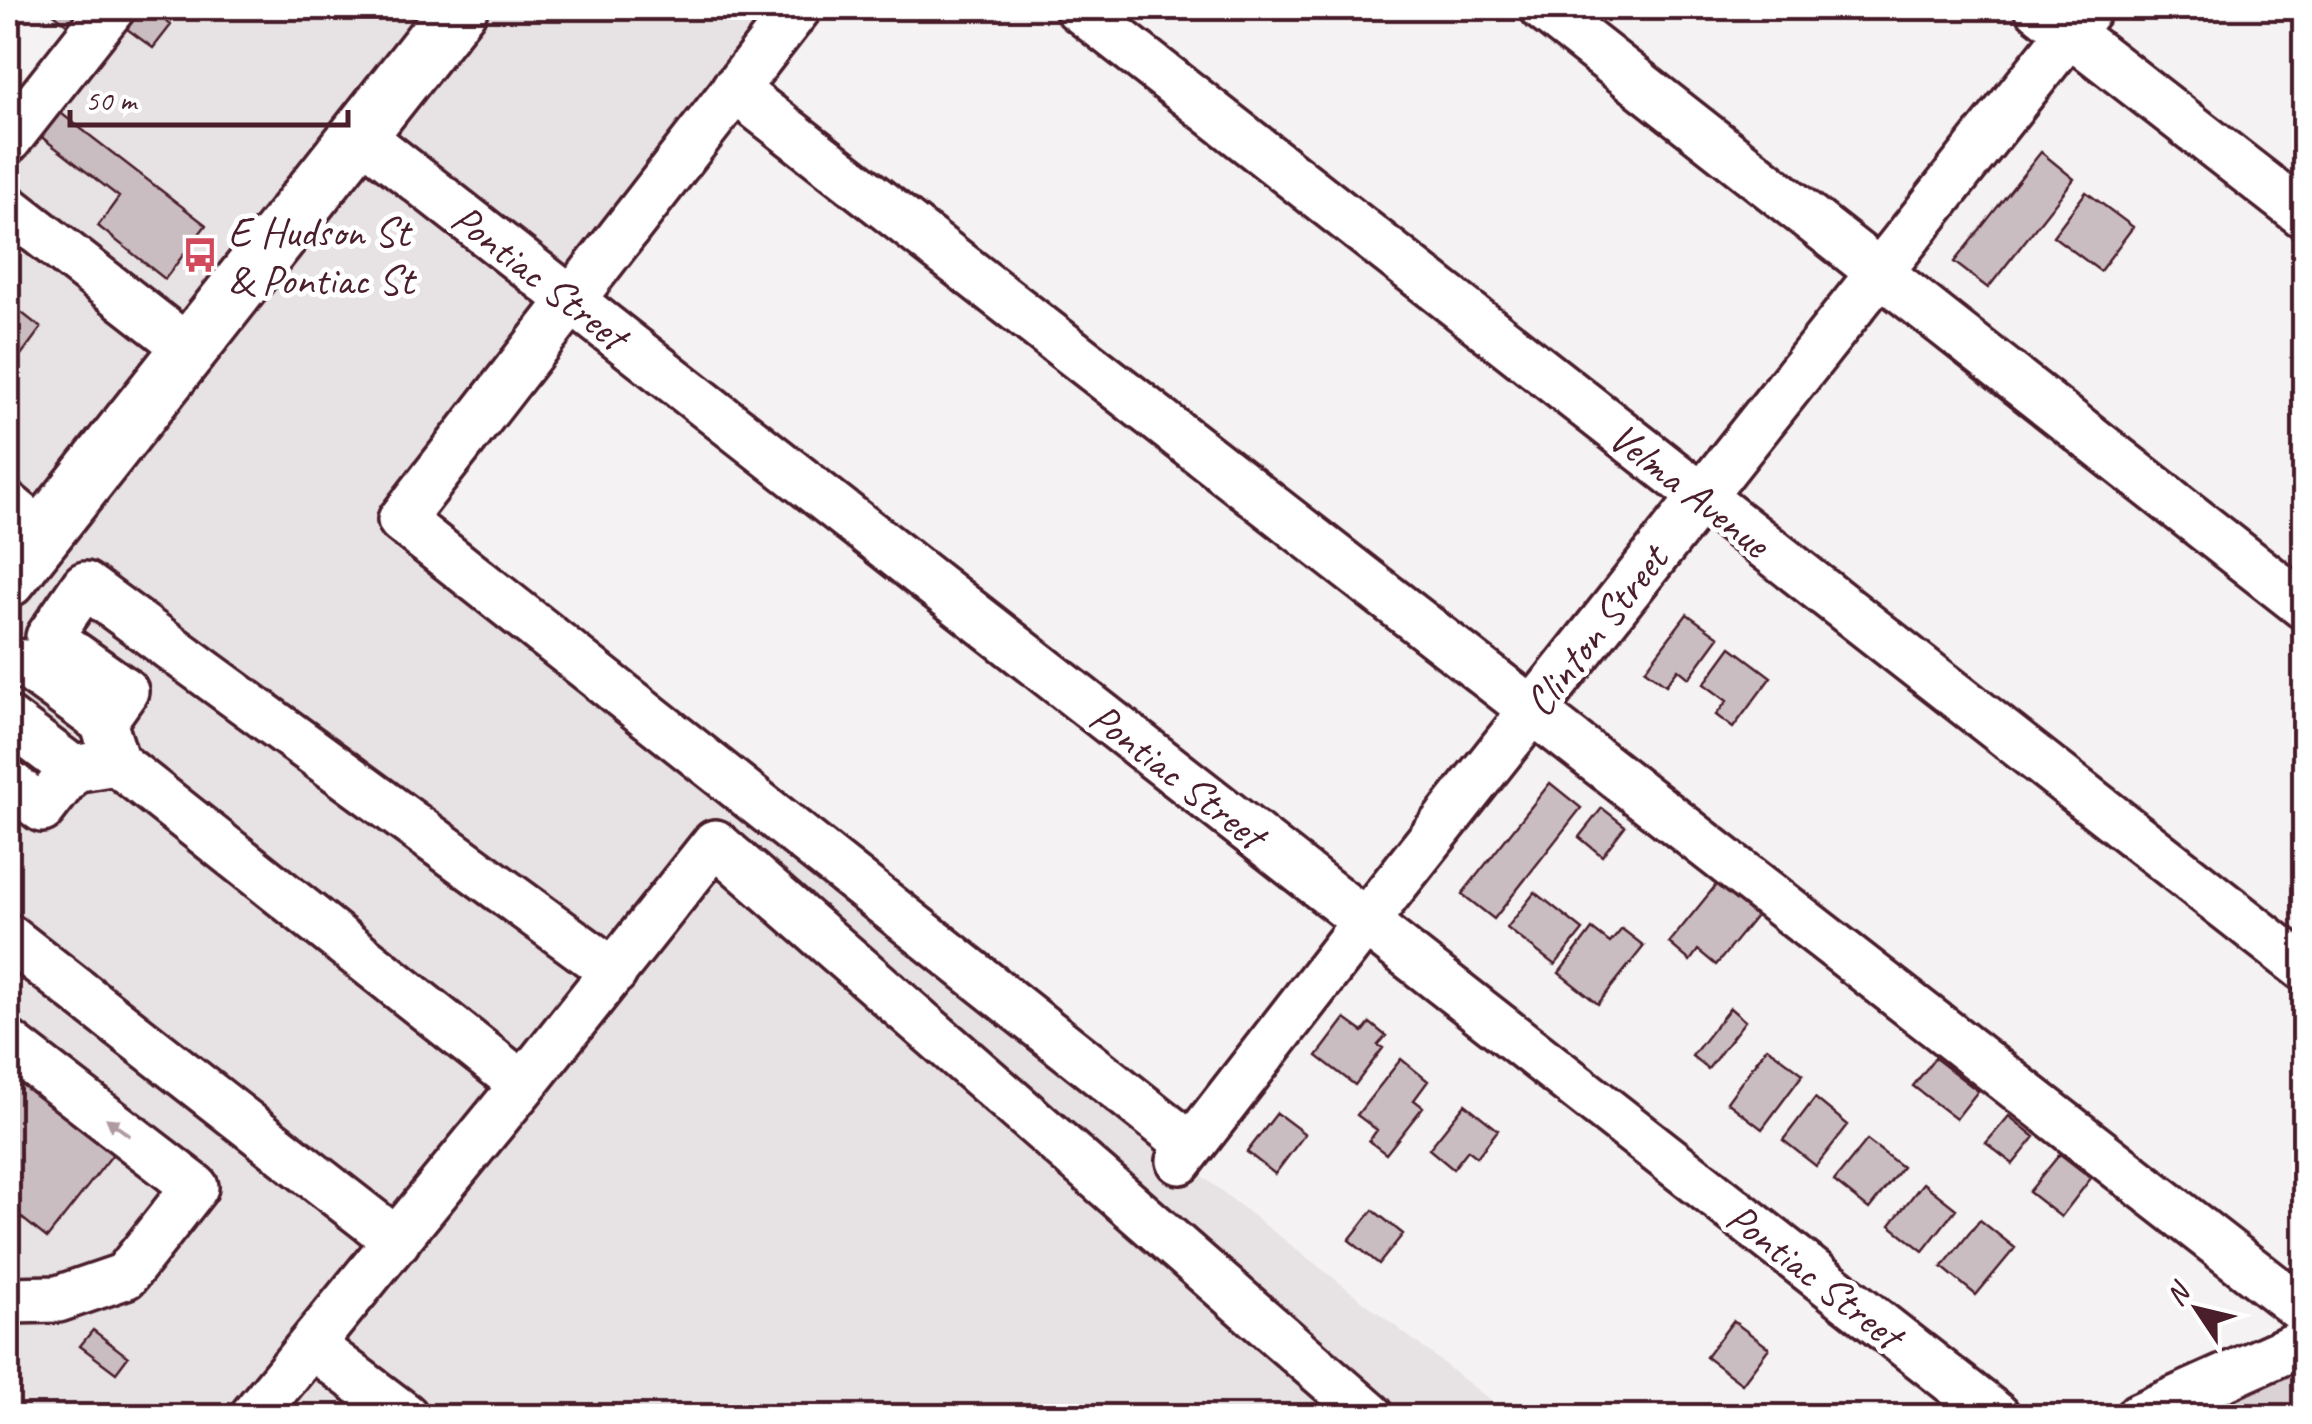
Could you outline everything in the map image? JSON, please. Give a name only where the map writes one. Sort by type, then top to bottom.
[{"type":"main road","points":[[8,579],[25,519],[189,349],[459,8]]},
{"type":"street","points":[[8,140],[112,8]]},
{"type":"street","points":[[570,300],[798,8]]},
{"type":"street","name":"Velma Avenue","points":[[1078,8],[2304,968]]},
{"type":"street","points":[[1543,8],[2304,606]]},
{"type":"street","points":[[2066,16],[2304,215]]},
{"type":"street","name":"Clinton Street","points":[[570,300],[401,520],[1186,1154],[1880,271],[2066,16]]},
{"type":"street","points":[[734,89],[2304,1312]]},
{"type":"street","name":"Pontiac Street","points":[[358,134],[1997,1416]]},
{"type":"street","points":[[8,208],[189,349]]},
{"type":"street","points":[[8,782],[42,809],[97,751],[125,692],[49,637],[85,586],[614,972]]},
{"type":"street","points":[[8,668],[22,663],[97,751],[523,1085]]},
{"type":"street","points":[[8,720],[97,751]]},
{"type":"street","points":[[253,1416],[714,843],[1371,1416]]},
{"type":"street","points":[[8,937],[397,1241]]},
{"type":"street","points":[[8,1043],[196,1186],[125,1276],[58,1299],[8,1300]]},
{"type":"street","points":[[2140,1416],[2304,1342]]},
{"type":"street","points":[[311,1346],[404,1416]]},
{"type":"shaded area","points":[[102,8],[800,8],[568,301],[392,547],[1511,1416],[8,1416],[8,121]]},
{"type":"shaded area","points":[[2304,1366],[2304,1416],[2185,1416]]},
{"type":"building","points":[[46,8],[89,8],[73,29]]},
{"type":"building","points":[[131,8],[148,8],[171,25],[153,48],[119,23]]},
{"type":"building","points":[[49,104],[206,225],[165,279],[98,226],[119,197],[30,128]]},
{"type":"building","points":[[2041,152],[2074,179],[1988,288],[1954,262]]},
{"type":"building","points":[[2086,192],[2133,227],[2100,271],[2053,236]]},
{"type":"building","points":[[8,302],[41,328],[15,363],[8,358]]},
{"type":"building","points":[[1687,614],[1719,637],[1689,678],[1678,669],[1666,685],[1645,670]]},
{"type":"building","points":[[1731,647],[1771,677],[1733,728],[1716,715],[1727,701],[1704,684]]},
{"type":"building","points":[[1550,783],[1581,808],[1494,919],[1462,894]]},
{"type":"building","points":[[1602,808],[1625,826],[1602,856],[1579,837]]},
{"type":"building","points":[[1721,879],[1735,890],[1731,895],[1756,916],[1716,965],[1698,950],[1690,961],[1669,943]]},
{"type":"building","points":[[1535,892],[1583,930],[1555,965],[1507,928]]},
{"type":"building","points":[[1592,929],[1610,943],[1622,929],[1644,946],[1598,1004],[1559,973]]},
{"type":"building","points":[[1730,1008],[1745,1021],[1708,1069],[1692,1056]]},
{"type":"building","points":[[1345,1019],[1363,1032],[1370,1023],[1386,1036],[1378,1045],[1383,1048],[1355,1085],[1317,1056]]},
{"type":"building","points":[[1767,1047],[1803,1074],[1762,1129],[1727,1102]]},
{"type":"building","points":[[1935,1058],[1978,1091],[1956,1119],[1913,1086]]},
{"type":"building","points":[[1401,1059],[1428,1081],[1414,1100],[1423,1107],[1386,1154],[1369,1141],[1377,1130],[1357,1115]]},
{"type":"building","points":[[8,1071],[113,1154],[47,1238],[8,1207]]},
{"type":"building","points":[[1815,1098],[1848,1125],[1816,1166],[1783,1140]]},
{"type":"building","points":[[1465,1104],[1498,1130],[1477,1157],[1468,1150],[1453,1169],[1429,1149]]},
{"type":"building","points":[[1277,1113],[1305,1134],[1275,1174],[1247,1152]]},
{"type":"building","points":[[2009,1116],[2035,1137],[2013,1164],[1986,1143]]},
{"type":"building","points":[[1867,1140],[1902,1167],[1869,1209],[1834,1181]]},
{"type":"building","points":[[2060,1154],[2091,1178],[2061,1217],[2029,1192]]},
{"type":"building","points":[[1923,1183],[1956,1209],[1923,1251],[1890,1225]]},
{"type":"building","points":[[1373,1210],[1403,1234],[1379,1264],[1349,1240]]},
{"type":"building","points":[[1980,1220],[2015,1248],[1976,1295],[1942,1267]]},
{"type":"building","points":[[1733,1321],[1769,1348],[1742,1384],[1706,1357]]},
{"type":"building","points":[[93,1330],[128,1357],[116,1373],[80,1346]]},
{"type":"place","name":"E Hudson St & Pontiac St","points":[[200,255]]}]
